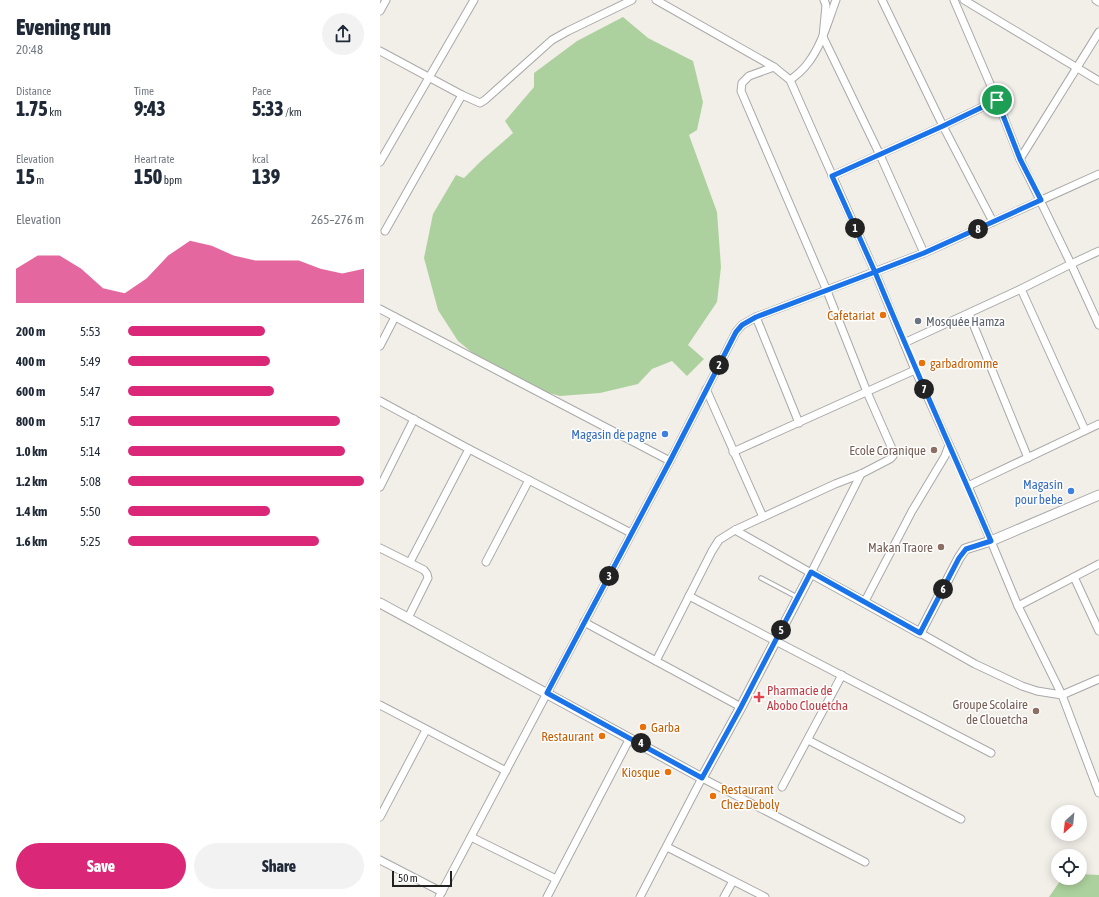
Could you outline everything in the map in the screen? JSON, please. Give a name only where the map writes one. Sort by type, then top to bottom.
[{"type":"street","points":[[380,11],[386,0]]},
{"type":"street","points":[[380,162],[474,0]]},
{"type":"street","points":[[380,51],[462,95],[478,102],[482,102],[552,40],[632,0]]},
{"type":"street","points":[[656,0],[774,67],[790,80],[875,272],[915,370],[968,486],[1018,606],[1062,695],[1099,793]]},
{"type":"street","points":[[824,0],[826,5],[823,37],[880,154],[924,253]]},
{"type":"street","points":[[790,80],[803,70],[809,62],[823,37],[836,0]]},
{"type":"street","points":[[882,0],[943,126],[993,222]]},
{"type":"street","points":[[954,0],[997,100],[1020,159],[1041,200],[1099,325]]},
{"type":"street","points":[[964,0],[1099,81]]},
{"type":"street","points":[[1020,159],[1099,32]]},
{"type":"street","points":[[656,661],[719,540],[735,530],[835,484],[861,474],[893,456],[893,451],[867,392],[827,291],[741,91],[742,83],[749,76],[774,67]]},
{"type":"street","points":[[386,231],[462,95]]},
{"type":"street","points":[[832,176],[997,100]]},
{"type":"street","points":[[380,860],[441,895],[670,461],[736,332],[742,325],[756,317],[924,253],[1099,174]]},
{"type":"street","points":[[904,343],[969,314],[1099,251]]},
{"type":"street","points":[[1021,289],[1085,430]]},
{"type":"street","points":[[380,309],[670,461]]},
{"type":"street","points":[[969,314],[1028,458]]},
{"type":"street","points":[[380,346],[395,317]]},
{"type":"street","points":[[756,317],[799,423]]},
{"type":"street","points":[[733,452],[915,370]]},
{"type":"street","points":[[706,389],[763,517]]},
{"type":"street","points":[[380,401],[631,533]]},
{"type":"street","points":[[380,487],[414,419]]},
{"type":"street","points":[[968,486],[1099,424]]},
{"type":"street","points":[[864,603],[912,511],[945,456],[949,445]]},
{"type":"street","points":[[410,562],[469,449]]},
{"type":"street","points":[[640,897],[798,598],[861,474]]},
{"type":"street","points":[[486,562],[529,480]]},
{"type":"street","points":[[920,633],[966,549],[991,541],[1099,495]]},
{"type":"street","points":[[735,530],[975,664],[1022,686],[1050,694],[1062,695],[1099,680]]},
{"type":"street","points":[[380,548],[410,562],[424,570],[427,574],[428,578],[408,618]]},
{"type":"street","points":[[1018,606],[1099,564]]},
{"type":"street","points":[[1074,577],[1099,631]]},
{"type":"street","points":[[689,596],[991,753]]},
{"type":"street","points":[[380,603],[702,778],[865,862]]},
{"type":"street","points":[[584,622],[741,707]]},
{"type":"street","points":[[782,787],[842,675]]},
{"type":"street","points":[[380,706],[506,771]]},
{"type":"street","points":[[380,817],[426,730]]},
{"type":"street","points":[[546,897],[630,738]]},
{"type":"street","points":[[808,740],[961,819]]},
{"type":"street","points":[[471,837],[556,879]]},
{"type":"street","points":[[667,847],[765,897]]},
{"type":"street","points":[[724,897],[733,881]]},
{"type":"lane","points":[[761,578],[798,598]]},
{"type":"green space","points":[[623,17],[648,38],[693,61],[703,102],[697,130],[689,135],[717,212],[721,267],[717,302],[688,345],[704,359],[687,376],[672,361],[652,369],[638,384],[600,393],[560,396],[507,381],[458,341],[438,310],[424,258],[433,214],[456,175],[464,178],[513,133],[505,121],[534,87],[534,73],[577,41]]},
{"type":"green space","points":[[1087,874],[1099,875],[1099,897],[1049,897],[1057,885],[1087,885]]},
{"type":"place","name":"Cafetariat","points":[[883,315]]},
{"type":"place","name":"Mosquée Hamza","points":[[918,321]]},
{"type":"place","name":"garbadromme","points":[[922,363]]},
{"type":"place","name":"Magasin de pagne","points":[[665,434]]},
{"type":"place","name":"Ecole Coranique","points":[[934,450]]},
{"type":"place","name":"Magasin pour bebe","points":[[1071,491]]},
{"type":"place","name":"Makan Traore","points":[[941,547]]},
{"type":"place","name":"Pharmacie de Abobo Clouetcha","points":[[759,697]]},
{"type":"place","name":"Groupe Scolaire de Clouetcha","points":[[1036,711]]},
{"type":"place","name":"Garba","points":[[643,727]]},
{"type":"place","name":"Restaurant","points":[[602,736]]},
{"type":"place","name":"Kiosque","points":[[668,772]]},
{"type":"place","name":"Restaurant Chez Deboly","points":[[713,796]]},
{"type":"route","points":[[997,100],[832,176],[875,272],[756,317],[742,325],[736,332],[670,461],[547,693],[702,778],[741,707],[811,572],[920,633],[959,558],[966,549],[991,541],[968,486],[915,370],[875,272],[924,253],[1041,200],[1020,159],[997,100]]}]
